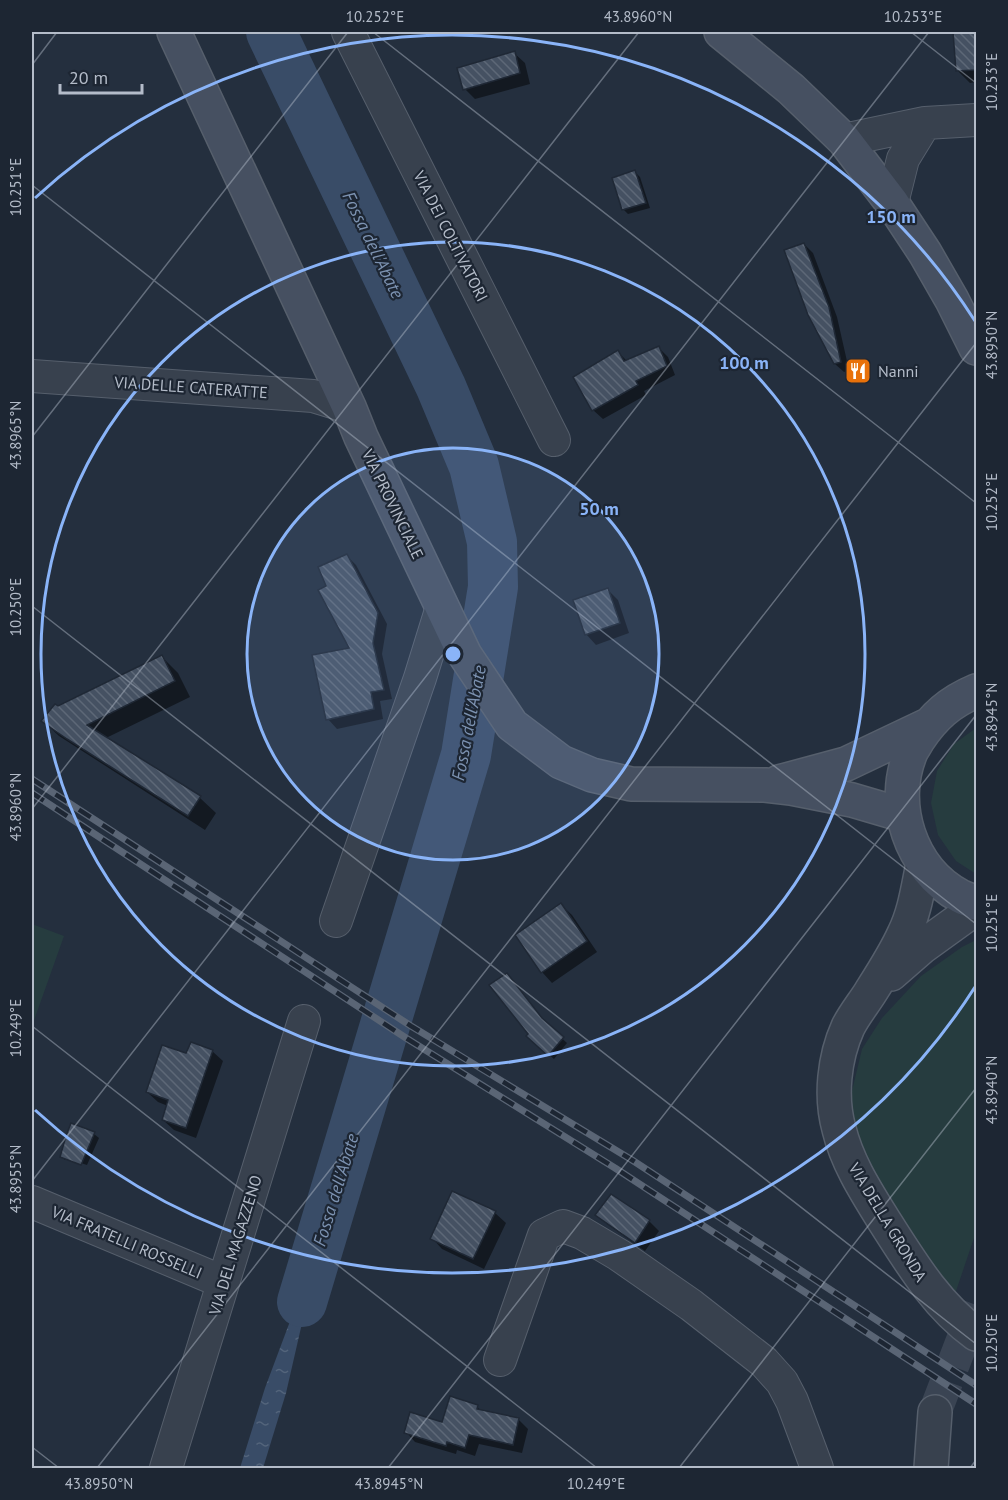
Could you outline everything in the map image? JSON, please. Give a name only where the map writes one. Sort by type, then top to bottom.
[{"type":"main road","name":"VIA PROVINCIALE","points":[[174,32],[361,437],[465,655],[512,725],[561,762],[592,775],[631,784],[765,785],[791,788],[852,800],[903,816]]},
{"type":"main road","points":[[721,32],[791,89],[844,140],[892,203],[926,253],[976,348]]},
{"type":"main road","points":[[976,691],[950,705],[928,724],[911,752],[902,783],[903,816],[910,840],[923,864],[939,881],[959,896],[976,903]]},
{"type":"main road","name":"VIA PROVINCIALE","points":[[765,785],[846,764],[928,724]]},
{"type":"street","name":"VIA DEI COLTIVATORI","points":[[348,32],[554,440]]},
{"type":"street","points":[[844,140],[925,123],[976,120]]},
{"type":"street","points":[[892,203],[903,159],[925,123]]},
{"type":"street","name":"VIA DELLE CATERATTE","points":[[32,376],[313,396],[349,407]]},
{"type":"street","points":[[336,921],[420,678],[442,607]]},
{"type":"street","name":"VIA DELLA GRONDA","points":[[923,864],[914,906],[905,932],[848,1027],[838,1057],[834,1094],[839,1131],[849,1160],[862,1186],[926,1285],[955,1317],[976,1334]]},
{"type":"street","name":"VIA DELLA GRONDA","points":[[871,991],[922,947],[976,908]]},
{"type":"street","name":"VIA DEL MAGAZZENO","points":[[166,1468],[304,1021]]},
{"type":"street","name":"VIA FRATELLI ROSSELLI","points":[[32,1202],[223,1282]]},
{"type":"street","points":[[500,1360],[544,1235],[563,1226],[582,1233],[619,1255],[691,1305],[764,1362],[782,1382],[792,1401],[817,1468]]},
{"type":"street","points":[[932,1468],[935,1412]]},
{"type":"green space","points":[[976,728],[976,874],[956,861],[938,835],[931,803],[937,771],[954,744]]},
{"type":"green space","points":[[32,924],[64,936],[32,1026]]},
{"type":"green space","points":[[976,940],[976,1232],[954,1297],[863,1162],[851,1119],[852,1091],[862,1049],[882,1018],[921,976],[962,947]]},
{"type":"water","points":[[322,1236],[286,1393],[263,1468],[240,1468],[265,1388]]},
{"type":"building","points":[[953,32],[976,32],[976,70],[956,71]]},
{"type":"building","points":[[515,51],[520,73],[463,90],[457,68]]},
{"type":"building","points":[[635,170],[646,203],[622,210],[612,178]]},
{"type":"building","points":[[804,243],[829,307],[841,362],[834,364],[808,315],[784,250]]},
{"type":"building","points":[[659,346],[667,366],[636,381],[638,385],[592,411],[573,377],[618,350],[624,361]]},
{"type":"building","points":[[347,554],[378,613],[373,643],[384,690],[371,692],[374,709],[326,720],[312,655],[349,648],[318,590],[326,586],[318,567]]},
{"type":"building","points":[[608,588],[620,623],[585,635],[573,600]]},
{"type":"building","points":[[162,655],[175,681],[87,725],[201,796],[188,816],[41,721],[55,704],[58,706]]},
{"type":"building","points":[[561,903],[587,941],[541,973],[515,935]]},
{"type":"building","points":[[507,973],[542,1018],[564,1037],[548,1056],[526,1036],[528,1034],[489,985]]},
{"type":"building","points":[[191,1042],[213,1050],[186,1128],[162,1120],[168,1100],[146,1092],[162,1045],[186,1053]]},
{"type":"building","points":[[71,1123],[95,1132],[81,1165],[60,1157]]},
{"type":"building","points":[[452,1191],[496,1211],[473,1259],[430,1239]]},
{"type":"building","points":[[611,1194],[650,1220],[635,1243],[595,1215]]},
{"type":"building","points":[[450,1396],[478,1405],[477,1409],[519,1418],[513,1445],[469,1435],[465,1448],[447,1442],[446,1446],[404,1433],[410,1412],[442,1422]]},
{"type":"waterway","name":"Fossa dell'Abate","points":[[271,32],[441,387],[474,466],[492,542],[493,587],[466,755],[302,1302]]},
{"type":"tunnel","points":[[935,1412],[976,1305]]},
{"type":"railway","points":[[32,779],[411,1026],[632,1160],[976,1385]]},
{"type":"railway","points":[[32,793],[406,1038],[615,1168],[976,1404]]},
{"type":"place","name":"Nanni","points":[[858,371]]}]
